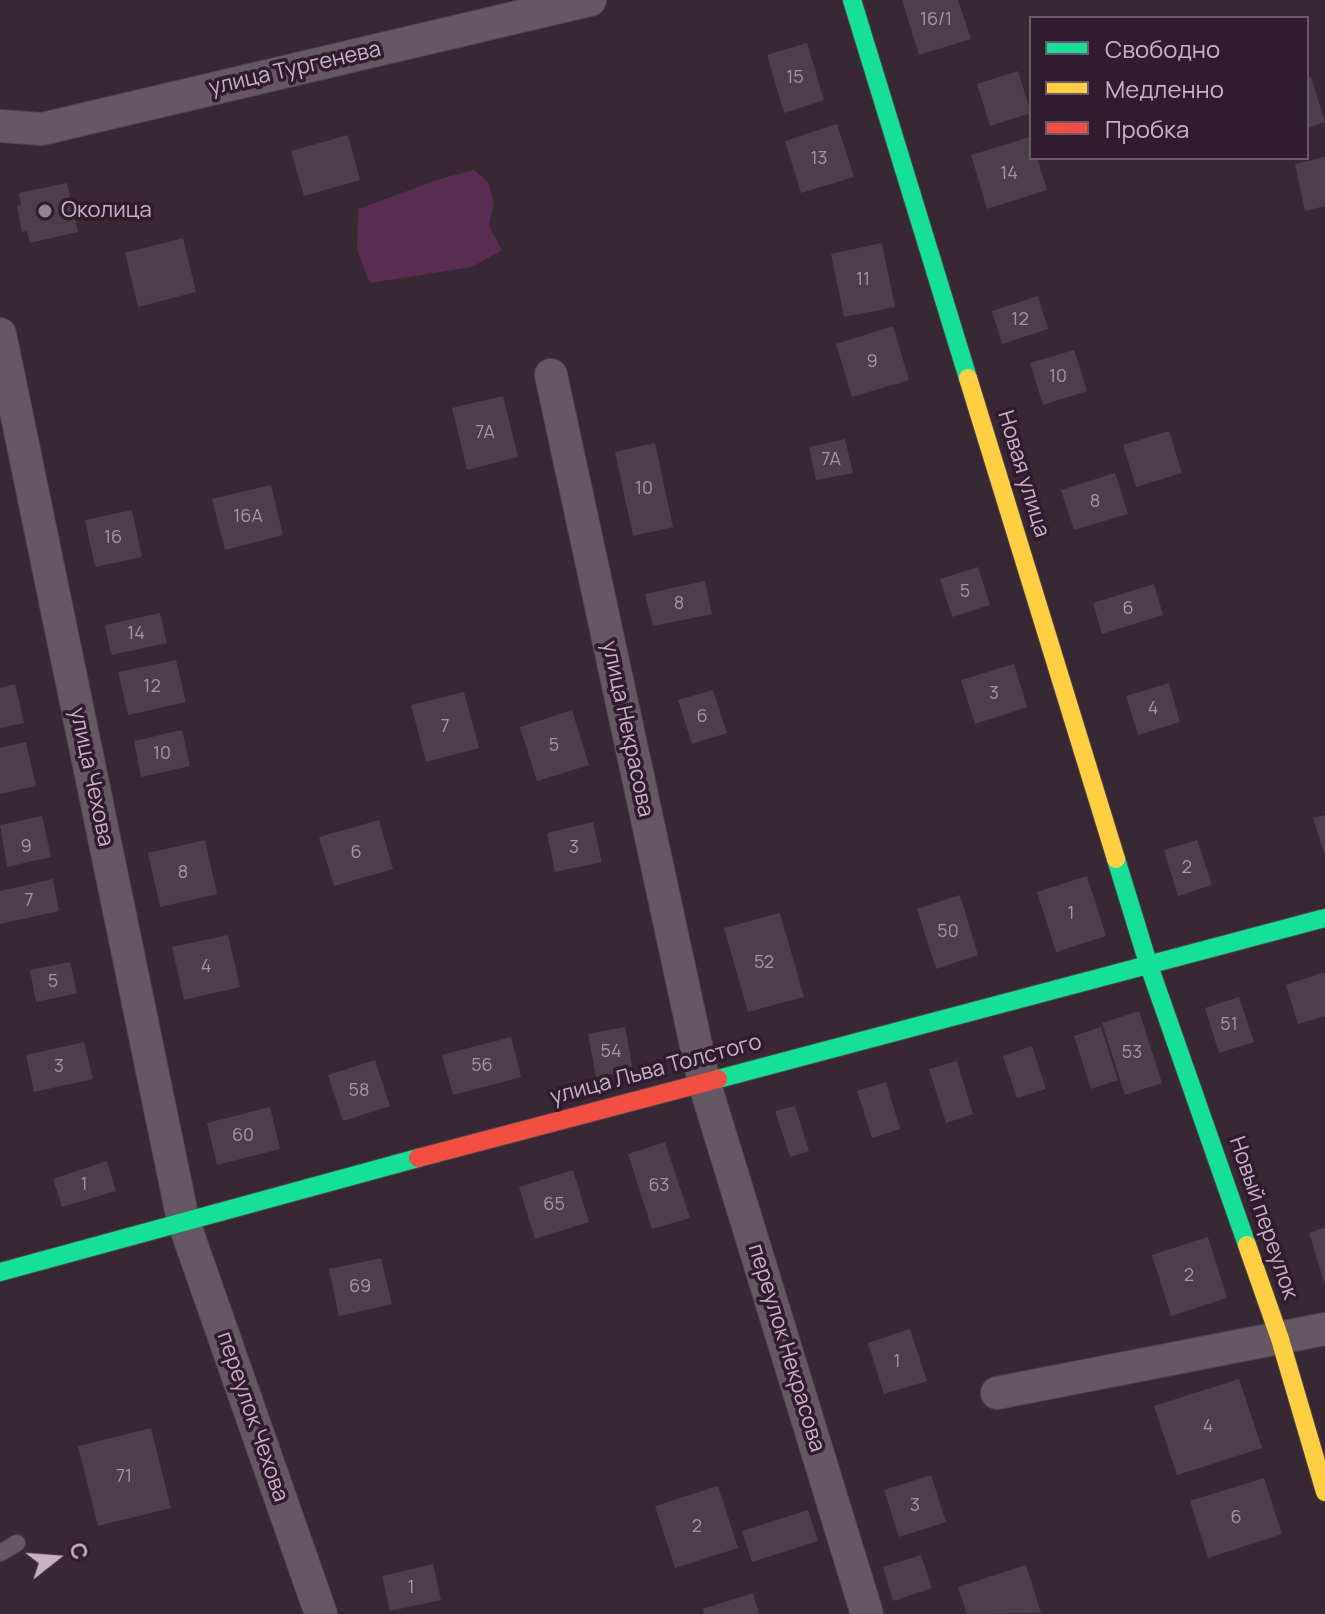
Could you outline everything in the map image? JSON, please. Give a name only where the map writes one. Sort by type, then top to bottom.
[{"type":"street","name":"улица Тургенева","points":[[0,126],[42,129],[590,0]]},
{"type":"street","name":"Новая улица","points":[[852,0],[1148,963]]},
{"type":"street","name":"улица Чехова","points":[[0,334],[183,1220]]},
{"type":"street","name":"улица Некрасова","points":[[551,375],[704,1082]]},
{"type":"street","name":"улица Льва Толстого","points":[[0,1272],[183,1220],[1325,918]]},
{"type":"street","name":"Новый переулок","points":[[1148,963],[1280,1339],[1325,1492]]},
{"type":"street","name":"переулок Некрасова","points":[[704,1082],[867,1614]]},
{"type":"street","name":"переулок Чехова","points":[[183,1220],[321,1614]]},
{"type":"street","points":[[997,1393],[1325,1329]]},
{"type":"lane","points":[[0,1553],[17,1543]]},
{"type":"shaded area","points":[[474,170],[488,182],[494,202],[489,226],[502,250],[472,267],[370,283],[357,250],[358,209]]},
{"type":"building","points":[[902,0],[958,0],[971,39],[919,55]]},
{"type":"building","points":[[807,43],[824,100],[784,113],[767,55]]},
{"type":"building","points":[[1018,71],[1029,114],[990,126],[977,84]]},
{"type":"building","points":[[1309,78],[1325,122],[1309,127]]},
{"type":"building","points":[[837,124],[854,177],[801,193],[785,141]]},
{"type":"building","points":[[348,135],[360,180],[304,196],[291,151]]},
{"type":"building","points":[[1029,137],[1029,160],[1038,160],[1047,190],[987,209],[971,155]]},
{"type":"building","points":[[1325,157],[1325,206],[1305,211],[1295,164]]},
{"type":"building","name":"Околица","points":[[67,183],[78,232],[30,243],[27,231],[22,232],[17,206],[21,205],[19,193]]},
{"type":"building","points":[[183,238],[196,292],[138,307],[125,253]]},
{"type":"building","points":[[882,243],[895,307],[844,317],[831,254]]},
{"type":"building","points":[[1038,296],[1048,329],[1002,344],[992,311]]},
{"type":"building","points":[[893,326],[909,380],[852,397],[836,344]]},
{"type":"building","points":[[1074,350],[1087,391],[1043,405],[1030,363]]},
{"type":"building","points":[[503,396],[518,457],[467,470],[452,408]]},
{"type":"building","points":[[1169,431],[1182,473],[1136,487],[1123,445]]},
{"type":"building","points":[[845,439],[853,473],[816,480],[809,447]]},
{"type":"building","points":[[655,443],[673,527],[633,536],[615,452]]},
{"type":"building","points":[[1115,473],[1128,514],[1074,530],[1061,490]]},
{"type":"building","points":[[271,485],[283,535],[225,550],[212,499]]},
{"type":"building","points":[[132,510],[142,557],[95,567],[85,520]]},
{"type":"building","points":[[978,567],[990,605],[952,617],[940,579]]},
{"type":"building","points":[[705,581],[712,614],[653,626],[645,594]]},
{"type":"building","points":[[1154,584],[1163,615],[1102,634],[1093,603]]},
{"type":"building","points":[[160,613],[167,643],[111,655],[105,625]]},
{"type":"building","points":[[176,660],[186,702],[128,715],[118,672]]},
{"type":"building","points":[[1014,664],[1027,707],[975,724],[961,680]]},
{"type":"building","points":[[1169,683],[1180,722],[1138,735],[1126,696]]},
{"type":"building","points":[[15,684],[24,723],[0,728],[0,688]]},
{"type":"building","points":[[713,690],[727,733],[692,744],[678,700]]},
{"type":"building","points":[[464,692],[479,748],[426,762],[411,705]]},
{"type":"building","points":[[572,710],[589,765],[537,781],[520,727]]},
{"type":"building","points":[[182,730],[190,766],[141,777],[134,741]]},
{"type":"building","points":[[26,742],[36,786],[0,794],[0,748]]},
{"type":"building","points":[[1325,815],[1325,853],[1324,853],[1313,818]]},
{"type":"building","points":[[42,816],[51,857],[7,867],[0,825]]},
{"type":"building","points":[[379,820],[393,869],[334,886],[319,837]]},
{"type":"building","points":[[593,822],[602,862],[555,872],[547,833]]},
{"type":"building","points":[[205,840],[217,894],[160,907],[148,853]]},
{"type":"building","points":[[1197,840],[1212,885],[1178,896],[1164,850]]},
{"type":"building","points":[[1087,876],[1106,936],[1056,952],[1037,892]]},
{"type":"building","points":[[53,879],[59,911],[0,924],[0,891]]},
{"type":"building","points":[[960,895],[978,955],[936,969],[917,909]]},
{"type":"building","points":[[780,913],[804,997],[748,1012],[724,928]]},
{"type":"building","points":[[228,935],[240,987],[184,1000],[172,947]]},
{"type":"building","points":[[70,962],[77,993],[36,1002],[30,970]]},
{"type":"building","points":[[1325,972],[1325,1016],[1298,1024],[1286,985]]},
{"type":"building","points":[[1239,997],[1254,1042],[1219,1053],[1205,1008]]},
{"type":"building","points":[[1139,1011],[1162,1083],[1125,1095],[1102,1023]]},
{"type":"building","points":[[625,1027],[633,1070],[596,1077],[588,1034]]},
{"type":"building","points":[[1101,1027],[1118,1080],[1091,1089],[1074,1036]]},
{"type":"building","points":[[511,1037],[521,1077],[453,1095],[442,1055]]},
{"type":"building","points":[[84,1042],[93,1079],[34,1092],[26,1055]]},
{"type":"building","points":[[1032,1046],[1046,1089],[1017,1098],[1003,1056]]},
{"type":"building","points":[[375,1060],[390,1106],[343,1121],[328,1075]]},
{"type":"building","points":[[957,1061],[973,1114],[946,1123],[929,1069]]},
{"type":"building","points":[[886,1082],[900,1129],[872,1138],[857,1091]]},
{"type":"building","points":[[795,1106],[809,1151],[790,1157],[775,1111]]},
{"type":"building","points":[[270,1107],[280,1149],[217,1165],[207,1123]]},
{"type":"building","points":[[665,1142],[690,1218],[652,1229],[628,1154]]},
{"type":"building","points":[[107,1161],[116,1191],[62,1207],[53,1179]]},
{"type":"building","points":[[573,1170],[589,1222],[535,1239],[519,1187]]},
{"type":"building","points":[[1325,1227],[1325,1282],[1324,1282],[1309,1233]]},
{"type":"building","points":[[1208,1237],[1227,1298],[1171,1316],[1152,1255]]},
{"type":"building","points":[[381,1258],[392,1304],[339,1316],[329,1269]]},
{"type":"building","points":[[910,1329],[927,1381],[884,1394],[868,1343]]},
{"type":"building","points":[[1239,1379],[1262,1448],[1177,1475],[1154,1406]]},
{"type":"building","points":[[151,1428],[171,1508],[98,1526],[78,1446]]},
{"type":"building","points":[[931,1475],[946,1522],[899,1537],[884,1490]]},
{"type":"building","points":[[1264,1478],[1282,1534],[1208,1558],[1190,1501]]},
{"type":"building","points":[[718,1486],[738,1548],[675,1568],[655,1506]]},
{"type":"building","points":[[808,1510],[818,1541],[752,1562],[742,1531]]},
{"type":"building","points":[[921,1555],[932,1588],[893,1601],[883,1567]]},
{"type":"building","points":[[433,1564],[441,1600],[390,1611],[382,1576]]},
{"type":"building","points":[[1026,1565],[1041,1613],[967,1614],[958,1587]]},
{"type":"building","points":[[753,1593],[759,1614],[704,1614],[702,1609]]},
{"type":"traffic: fast","points":[[852,0],[968,378]]},
{"type":"traffic: fast","points":[[1116,859],[1148,963],[1247,1245]]},
{"type":"traffic: fast","points":[[718,1079],[1325,918]]},
{"type":"traffic: fast","points":[[0,1272],[418,1158]]},
{"type":"traffic: slow","points":[[968,378],[1116,859]]},
{"type":"traffic: slow","points":[[1247,1245],[1280,1339],[1325,1492]]},
{"type":"traffic: jam","points":[[418,1158],[718,1079]]},
{"type":"place","name":"Околица","points":[[45,211]]}]
